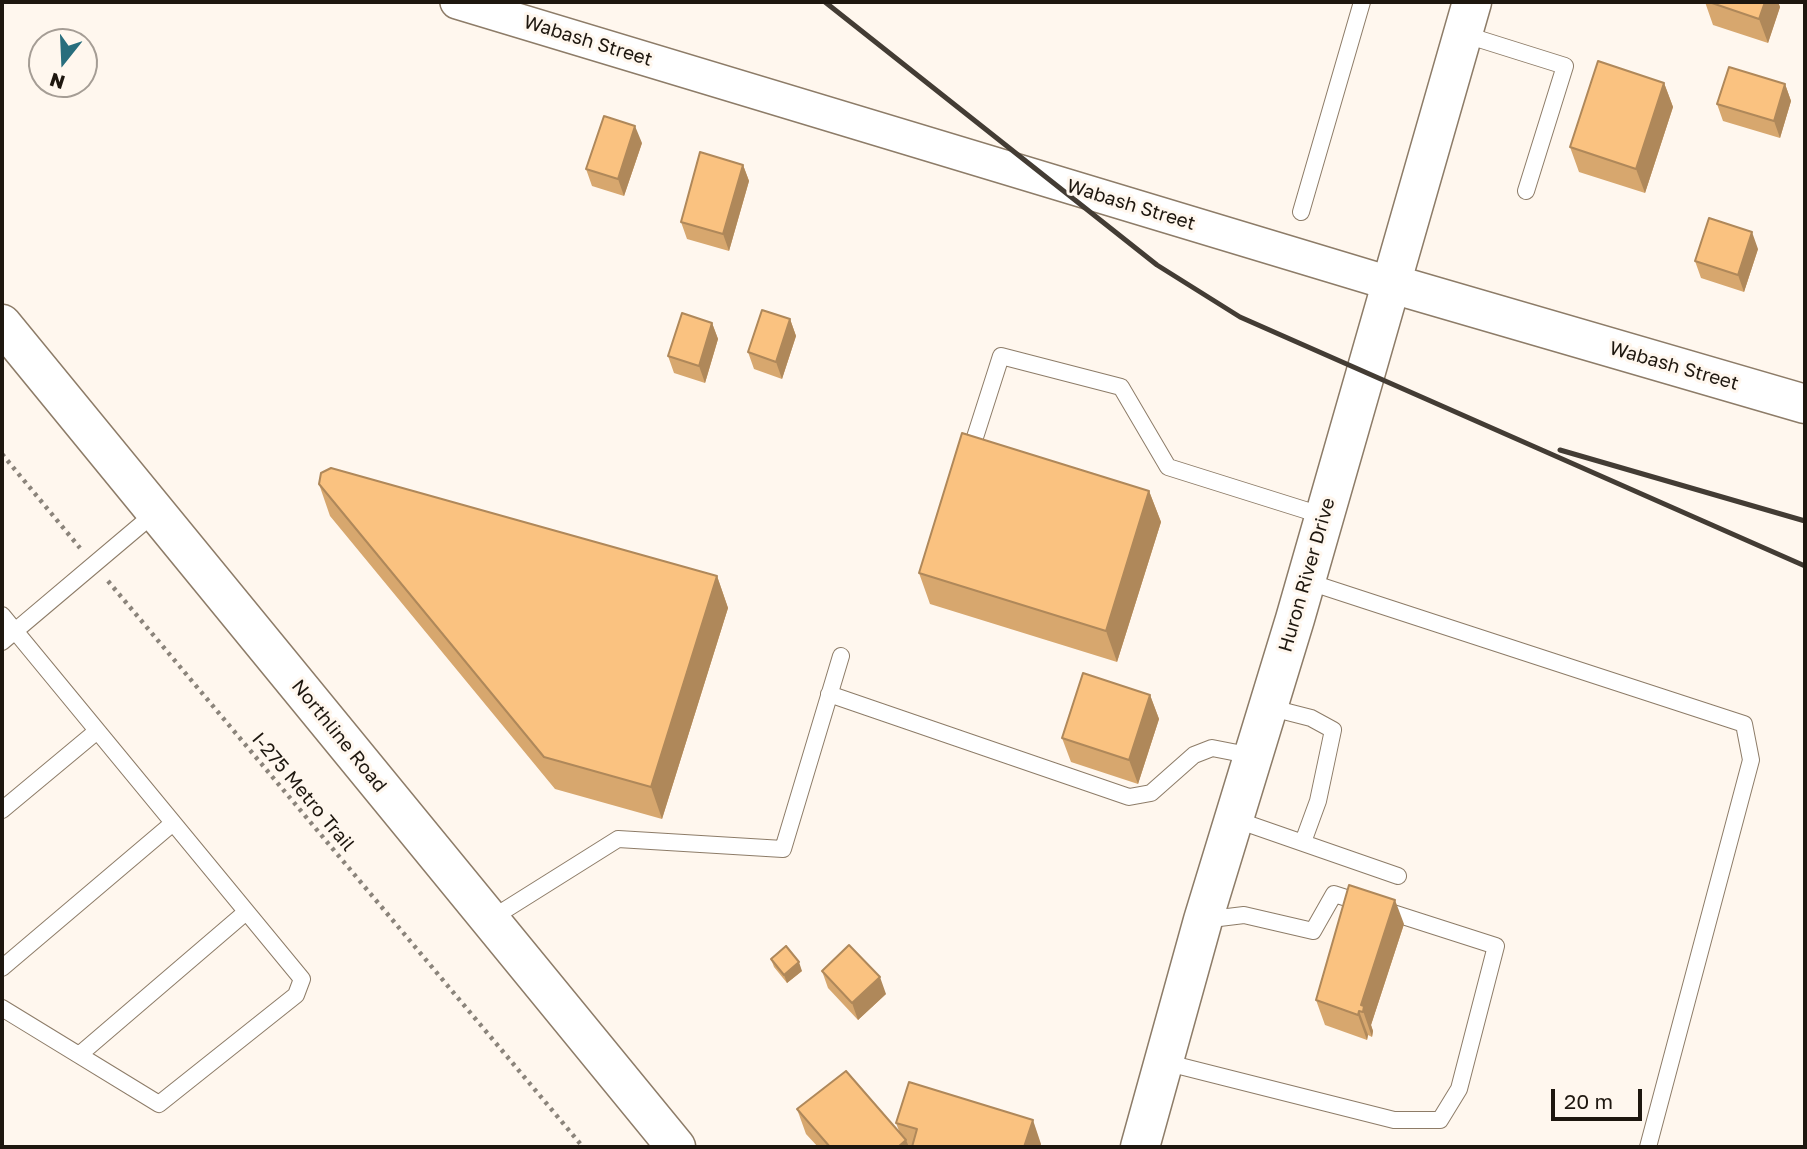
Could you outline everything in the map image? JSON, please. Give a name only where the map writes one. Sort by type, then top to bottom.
[{"type":"street","name":"Wabash Street","points":[[457,2],[1390,283],[1805,404]]},
{"type":"street","name":"Huron River Drive","points":[[1140,1147],[1203,920],[1306,581],[1468,18]]},
{"type":"street","name":"Northline Road","points":[[2,324],[489,920],[665,1143]]},
{"type":"lane","points":[[1301,212],[1362,2]]},
{"type":"lane","points":[[1468,18],[1566,66],[1526,191]]},
{"type":"lane","points":[[964,471],[1001,356],[1121,387],[1168,467],[1324,516]]},
{"type":"lane","points":[[8,636],[156,512]]},
{"type":"lane","points":[[1306,581],[1744,723],[1751,760],[1648,1147]]},
{"type":"lane","points":[[2,615],[8,636],[97,731],[302,979],[296,995],[159,1104],[2,1008]]},
{"type":"lane","points":[[489,920],[618,839],[783,849],[841,656]]},
{"type":"lane","points":[[829,694],[1129,797],[1151,793],[1194,755],[1212,748],[1253,756]]},
{"type":"lane","points":[[1268,707],[1311,718],[1333,730],[1318,801],[1303,842]]},
{"type":"lane","points":[[2,810],[97,731]]},
{"type":"lane","points":[[1234,819],[1398,876]]},
{"type":"lane","points":[[2,968],[173,823]]},
{"type":"lane","points":[[1164,1062],[1394,1120],[1440,1119],[1459,1089],[1496,946],[1334,894],[1313,931],[1244,915],[1203,920]]},
{"type":"lane","points":[[79,1055],[246,912]]},
{"type":"path","name":"I-275 Metro Trail","points":[[2,454],[583,1147]]},
{"type":"building","points":[[1709,2],[1765,2],[1759,19]]},
{"type":"building","points":[[1598,61],[1664,83],[1636,169],[1570,147]]},
{"type":"building","points":[[1729,67],[1785,84],[1774,121],[1717,104]]},
{"type":"building","points":[[604,116],[635,126],[618,179],[586,169]]},
{"type":"building","points":[[700,152],[743,165],[723,234],[681,222]]},
{"type":"building","points":[[1709,218],[1752,232],[1738,275],[1695,261]]},
{"type":"building","points":[[762,310],[790,319],[776,362],[748,352]]},
{"type":"building","points":[[682,313],[712,323],[699,366],[668,356]]},
{"type":"building","points":[[962,433],[1149,491],[1106,631],[919,573]]},
{"type":"building","points":[[331,468],[717,576],[651,787],[544,757],[319,484],[321,473]]},
{"type":"building","points":[[1083,673],[1150,695],[1129,760],[1062,738]]},
{"type":"building","points":[[1349,885],[1395,900],[1361,1005],[1364,1006],[1363,1012],[1359,1011],[1358,1015],[1316,1000]]},
{"type":"building","points":[[849,945],[880,977],[852,1003],[822,971]]},
{"type":"building","points":[[786,946],[799,962],[784,975],[771,959]]},
{"type":"building","points":[[846,1071],[906,1140],[898,1147],[830,1147],[797,1109]]},
{"type":"building","points":[[909,1082],[1033,1120],[1024,1147],[912,1147],[917,1129],[896,1123]]},
{"type":"railway","points":[[825,2],[1157,265],[1240,317],[1805,566]]},
{"type":"railway","points":[[1560,450],[1805,521]]}]
